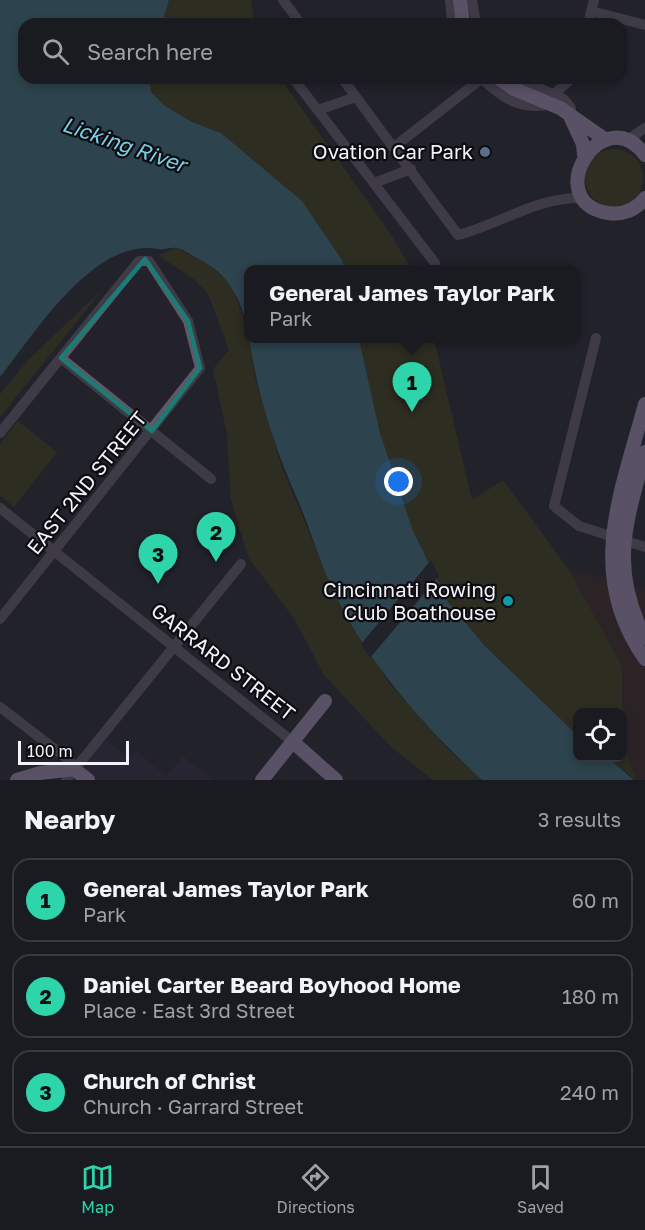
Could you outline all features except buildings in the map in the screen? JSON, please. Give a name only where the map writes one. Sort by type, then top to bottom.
[{"type":"main road","points":[[460,0],[462,18]]},
{"type":"main road","points":[[507,84],[514,89],[553,99],[570,116],[606,141]]},
{"type":"main road","points":[[570,116],[583,144],[585,155],[578,178],[584,198],[597,209],[615,214],[639,206]]},
{"type":"main road","points":[[585,155],[594,146],[606,141],[626,141],[638,147],[645,155]]},
{"type":"main road","points":[[645,404],[618,539],[627,593],[645,639]]},
{"type":"main road","points":[[645,452],[611,559],[617,600],[626,625],[645,660]]},
{"type":"main road","points":[[262,780],[324,701]]},
{"type":"main road","name":"GARRARD STREET","points":[[293,742],[336,780]]},
{"type":"main road","points":[[21,780],[40,773],[70,775],[88,780]]},
{"type":"street","points":[[283,0],[296,18]]},
{"type":"street","points":[[450,0],[452,18]]},
{"type":"street","points":[[472,0],[475,18]]},
{"type":"street","points":[[593,6],[626,18]]},
{"type":"street","points":[[627,18],[645,25]]},
{"type":"street","points":[[298,84],[435,262]]},
{"type":"street","points":[[346,84],[458,235],[533,205],[569,197],[584,198]]},
{"type":"street","points":[[394,147],[475,84]]},
{"type":"street","points":[[484,84],[524,106],[534,108],[553,99],[567,84]]},
{"type":"street","points":[[527,84],[553,99]]},
{"type":"street","points":[[318,110],[356,97]]},
{"type":"street","points":[[626,141],[645,128]]},
{"type":"street","points":[[374,183],[411,170]]},
{"type":"street","name":"EAST 2ND STREET","points":[[0,619],[200,368],[188,321],[149,261],[145,259],[139,261],[61,358]]},
{"type":"street","points":[[596,338],[554,506],[561,514],[579,526],[645,547]]},
{"type":"street","points":[[0,433],[61,358],[212,479]]},
{"type":"street","name":"GARRARD STREET","points":[[0,508],[293,742]]},
{"type":"street","points":[[70,775],[241,564]]},
{"type":"street","points":[[0,707],[70,761],[70,775]]},
{"type":"highlighted area","points":[[145,259],[188,321],[200,368],[152,431],[61,358]]},
{"type":"shaded area","points":[[169,0],[251,0],[254,18],[164,18]]},
{"type":"shaded area","points":[[150,84],[284,84],[390,233],[409,265],[344,265],[302,201],[221,133],[192,122],[165,106],[151,92]]},
{"type":"shaded area","points":[[614,149],[625,151],[635,157],[641,167],[643,178],[641,189],[635,199],[625,205],[614,207],[603,205],[593,199],[587,189],[585,178],[587,167],[593,157],[603,151]]},
{"type":"shaded area","points":[[176,248],[207,263],[233,287],[244,320],[244,343],[249,343],[255,377],[282,468],[333,590],[389,683],[448,749],[482,780],[433,780],[391,747],[324,675],[295,620],[248,557],[231,499],[227,434],[213,369],[229,350],[208,294],[195,280],[158,255]]},
{"type":"shaded area","points":[[103,289],[0,417],[0,394],[28,360]]},
{"type":"shaded area","points":[[360,343],[435,343],[472,500],[503,480],[569,570],[622,666],[623,708],[573,708],[573,731],[485,646],[448,602],[413,531],[380,433]]},
{"type":"shaded area","points":[[18,421],[57,452],[14,507],[0,495],[0,444]]},
{"type":"shaded area","points":[[569,570],[645,589],[645,780],[636,780],[628,755],[627,708],[623,708],[622,702],[622,666]]},
{"type":"shaded area","points":[[101,735],[129,758],[136,751],[166,776],[183,756],[213,780],[66,780]]},
{"type":"shaded area","points":[[627,746],[628,755],[636,780],[613,762],[627,762]]},
{"type":"water","name":"Licking River","points":[[0,0],[169,0],[164,18],[18,18],[18,84],[150,84],[151,92],[165,106],[192,122],[221,133],[302,201],[344,265],[244,265],[244,317],[234,291],[227,281],[209,265],[177,248],[134,249],[111,258],[89,273],[68,292],[48,314],[0,377]]},
{"type":"water","points":[[250,343],[360,343],[380,433],[413,531],[448,602],[485,646],[573,731],[573,762],[613,762],[634,780],[482,780],[438,737],[417,715],[379,667],[346,615],[323,567],[275,443],[262,402]]},
{"type":"pier","points":[[431,560],[439,576],[370,658],[361,644]]},
{"type":"place","name":"Ovation Car Park","points":[[485,152]]},
{"type":"place","name":"General James Taylor Park","points":[[412,412]]},
{"type":"place","name":"Daniel Carter Beard Boyhood Home","points":[[216,562]]},
{"type":"place","name":"Church of Christ","points":[[158,584]]},
{"type":"place","name":"Cincinnati Rowing Club Boathouse","points":[[508,601]]}]
